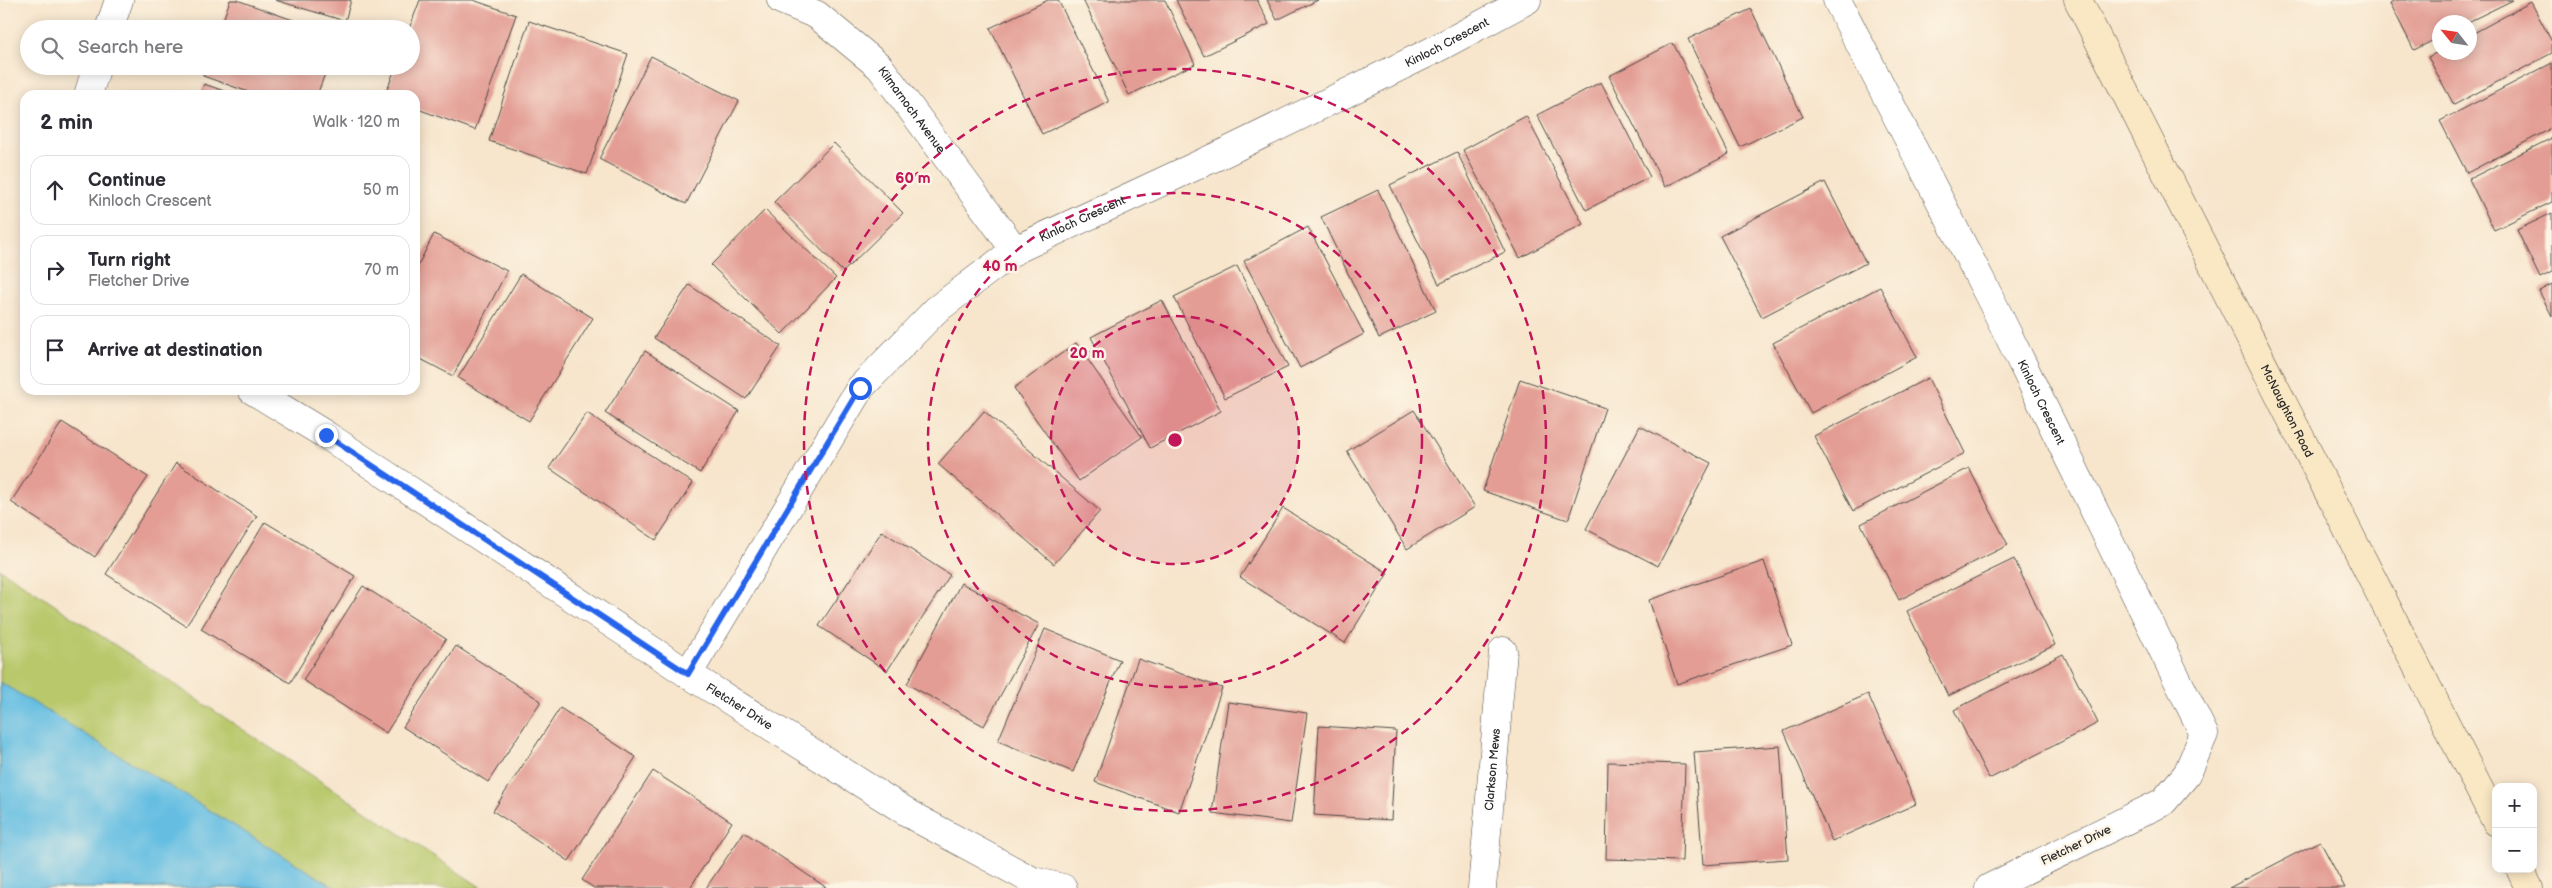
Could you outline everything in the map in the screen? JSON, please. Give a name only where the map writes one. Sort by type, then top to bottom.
[{"type":"street","points":[[112,20],[119,0]]},
{"type":"street","name":"Kilmarnoch Avenue","points":[[781,0],[817,15],[880,67],[1016,250]]},
{"type":"street","name":"Kinloch Crescent","points":[[688,674],[860,388],[936,310],[1016,250],[1226,152],[1430,52],[1527,0]]},
{"type":"street","name":"Kinloch Crescent","points":[[1837,0],[1994,304],[2204,734],[2187,774],[2163,802]]},
{"type":"street","name":"McNaughton Road","points":[[2078,0],[2492,814]]},
{"type":"street","points":[[90,90],[94,75]]},
{"type":"street","name":"Fletcher Drive","points":[[260,395],[326,435],[688,674],[918,820],[1033,881],[1063,888]]},
{"type":"street","name":"Clarkson Mews","points":[[1482,888],[1503,651]]},
{"type":"street","name":"Fletcher Drive","points":[[1989,888],[2163,802]]},
{"type":"street","points":[[2522,873],[2529,888]]},
{"type":"green space","points":[[0,569],[482,888],[0,888]]},
{"type":"water","points":[[0,682],[336,888],[0,888]]},
{"type":"building","points":[[230,0],[237,0],[293,20],[223,20]]},
{"type":"building","points":[[275,0],[351,0],[345,20]]},
{"type":"building","points":[[420,0],[473,0],[516,15],[475,130],[420,110],[420,90],[387,90],[393,75],[420,75],[420,20],[412,20]]},
{"type":"building","points":[[1048,0],[1058,0],[1109,102],[1042,134],[990,28]]},
{"type":"building","points":[[1083,0],[1165,0],[1195,64],[1129,95]]},
{"type":"building","points":[[1176,0],[1257,0],[1269,24],[1204,56]]},
{"type":"building","points":[[1267,0],[1318,0],[1277,20]]},
{"type":"building","points":[[2395,0],[2513,0],[2477,18],[2477,15],[2432,15],[2432,41],[2414,50],[2390,3]]},
{"type":"building","points":[[2531,2],[2552,42],[2552,53],[2454,105],[2428,57],[2432,55],[2432,60],[2477,60],[2477,31]]},
{"type":"building","points":[[1751,9],[1803,117],[1740,147],[1688,39]]},
{"type":"building","points":[[529,21],[628,54],[587,174],[489,141]]},
{"type":"building","points":[[1673,43],[1729,154],[1665,187],[1609,76]]},
{"type":"building","points":[[651,56],[739,101],[686,204],[599,159]]},
{"type":"building","points":[[2552,63],[2552,128],[2467,173],[2440,121]]},
{"type":"building","points":[[325,75],[319,90],[243,90],[203,76]]},
{"type":"building","points":[[1601,82],[1650,177],[1586,210],[1537,115]]},
{"type":"building","points":[[204,84],[221,90],[202,90]]},
{"type":"building","points":[[1526,116],[1583,224],[1520,258],[1463,150]]},
{"type":"building","points":[[2552,138],[2552,202],[2494,230],[2469,179]]},
{"type":"building","points":[[834,143],[903,213],[843,272],[774,202]]},
{"type":"building","points":[[1457,152],[1505,252],[1439,284],[1390,185]]},
{"type":"building","points":[[1825,182],[1866,263],[1762,317],[1720,236]]},
{"type":"building","points":[[1378,190],[1436,311],[1379,338],[1321,217]]},
{"type":"building","points":[[765,210],[836,278],[782,334],[711,265]]},
{"type":"building","points":[[2552,213],[2552,272],[2540,278],[2517,230]]},
{"type":"building","points":[[1308,227],[1364,334],[1300,368],[1244,261]]},
{"type":"building","points":[[434,234],[507,271],[453,376],[420,359],[420,261]]},
{"type":"building","points":[[1237,266],[1288,367],[1225,398],[1174,297]]},
{"type":"building","points":[[521,274],[593,318],[529,421],[458,378]]},
{"type":"building","points":[[2552,284],[2552,316],[2539,291]]},
{"type":"building","points":[[689,285],[781,346],[746,399],[654,338]]},
{"type":"building","points":[[1880,287],[1917,357],[1811,413],[1773,343]]},
{"type":"building","points":[[1162,300],[1221,411],[1150,448],[1091,337]]},
{"type":"building","points":[[1076,343],[1142,437],[1079,481],[1014,388]]},
{"type":"building","points":[[645,351],[739,411],[700,473],[605,413]]},
{"type":"building","points":[[1928,378],[1965,453],[1853,511],[1814,436]]},
{"type":"building","points":[[1520,379],[1605,408],[1568,520],[1483,491]]},
{"type":"building","points":[[1414,410],[1475,507],[1407,549],[1347,451]]},
{"type":"building","points":[[984,411],[1100,511],[1054,564],[938,464]]},
{"type":"building","points":[[587,413],[693,483],[656,540],[549,468]]},
{"type":"building","points":[[62,422],[148,477],[95,557],[11,502]]},
{"type":"building","points":[[1640,426],[1711,463],[1658,566],[1586,529]]},
{"type":"building","points":[[176,463],[257,516],[186,626],[106,574]]},
{"type":"building","points":[[1969,468],[2008,545],[1899,600],[1861,524]]},
{"type":"building","points":[[1283,508],[1388,573],[1345,643],[1240,577]]},
{"type":"building","points":[[265,522],[355,576],[290,683],[201,629]]},
{"type":"building","points":[[882,531],[950,575],[887,671],[819,626]]},
{"type":"building","points":[[2014,559],[2055,645],[1948,696],[1907,611]]},
{"type":"building","points":[[1764,561],[1792,645],[1677,684],[1649,600]]},
{"type":"building","points":[[961,583],[1039,624],[984,726],[907,684]]},
{"type":"building","points":[[363,586],[446,639],[386,733],[303,680]]},
{"type":"building","points":[[1045,629],[1120,660],[1073,772],[998,741]]},
{"type":"building","points":[[456,646],[541,701],[488,782],[403,727]]},
{"type":"building","points":[[2063,654],[2098,723],[1989,779],[1954,710]]},
{"type":"building","points":[[1138,659],[1222,688],[1179,812],[1095,782]]},
{"type":"building","points":[[1868,694],[1916,804],[1832,841],[1784,731]]},
{"type":"building","points":[[1228,702],[1307,713],[1291,823],[1212,813]]},
{"type":"building","points":[[560,708],[636,757],[569,861],[493,811]]},
{"type":"building","points":[[1319,726],[1396,731],[1391,820],[1314,815]]},
{"type":"building","points":[[1780,746],[1788,859],[1703,865],[1694,752]]},
{"type":"building","points":[[1608,762],[1685,764],[1682,861],[1606,859]]},
{"type":"building","points":[[653,771],[732,822],[690,888],[594,888],[582,880]]},
{"type":"building","points":[[744,832],[827,888],[706,888]]},
{"type":"building","points":[[2320,841],[2345,888],[2229,888]]},
{"type":"route","points":[[326,435],[688,674],[860,388]]}]
